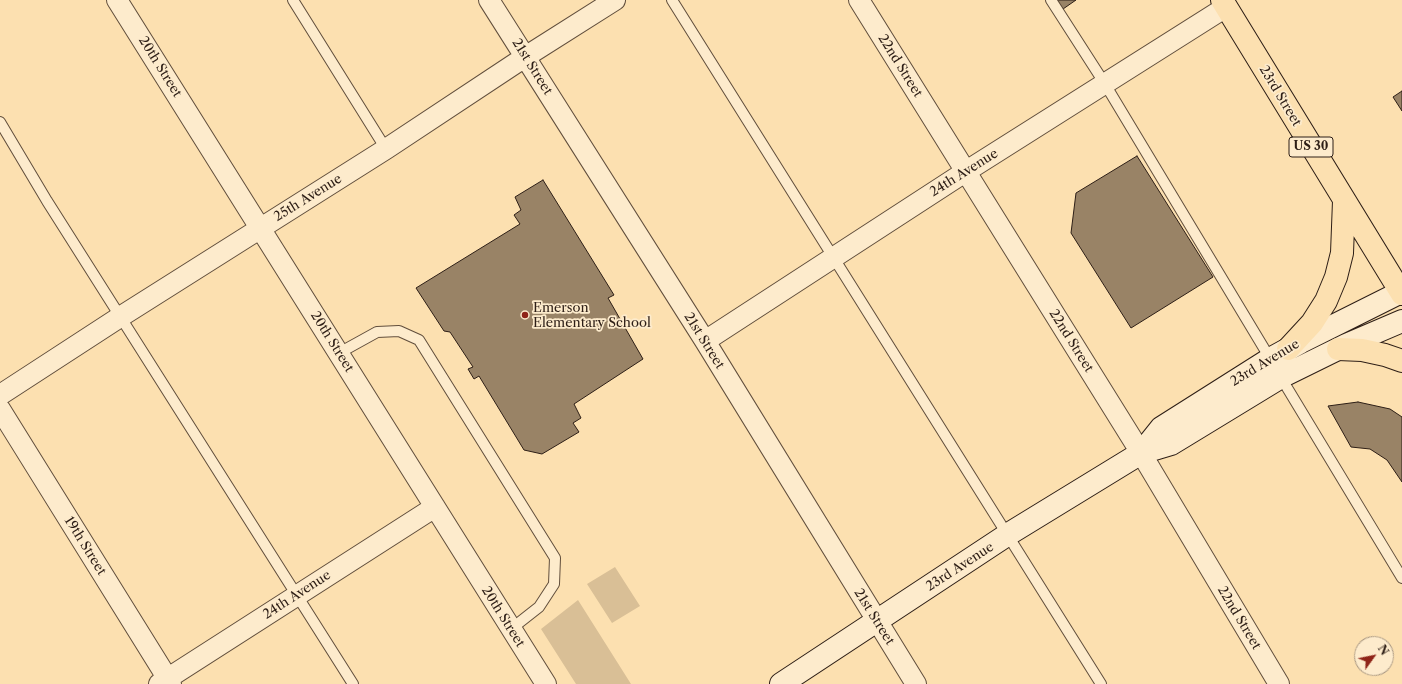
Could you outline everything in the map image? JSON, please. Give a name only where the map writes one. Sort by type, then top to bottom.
[{"type":"highway","name":"23rd Street","points":[[1224,4],[1402,293]]},
{"type":"highway","points":[[1280,362],[1312,323],[1326,301],[1336,277],[1342,253],[1344,201]]},
{"type":"highway","points":[[1338,349],[1362,350],[1385,355],[1402,361]]},
{"type":"main road","name":"23rd Avenue","points":[[781,684],[1007,536],[1141,453],[1161,428],[1280,362],[1339,322],[1402,293]]},
{"type":"main road","name":"23rd Avenue","points":[[1280,362],[1338,349],[1402,321]]},
{"type":"street","name":"20th Street","points":[[117,0],[546,684]]},
{"type":"street","name":"21st Street","points":[[490,0],[705,341],[916,684]]},
{"type":"street","name":"25th Avenue","points":[[0,395],[120,317],[386,149],[525,57],[615,0]]},
{"type":"street","name":"22nd Street","points":[[859,0],[1141,453],[1279,684]]},
{"type":"street","name":"24th Avenue","points":[[705,341],[965,172],[1105,84],[1224,4]]},
{"type":"street","name":"19th Street","points":[[0,409],[166,682]]},
{"type":"street","name":"24th Avenue","points":[[166,682],[297,594],[435,507]]},
{"type":"lane","points":[[293,0],[386,149]]},
{"type":"lane","points":[[672,0],[1007,536],[1102,684]]},
{"type":"lane","points":[[1051,0],[1280,362],[1402,578]]},
{"type":"lane","points":[[0,122],[47,201],[353,684]]},
{"type":"lane","points":[[339,353],[377,332],[398,331],[420,340],[555,558],[554,584],[540,607],[511,629]]},
{"type":"shaded area","points":[[615,567],[640,606],[612,623],[587,584]]},
{"type":"shaded area","points":[[578,600],[631,684],[576,684],[541,629]]},
{"type":"building","points":[[1057,0],[1076,0],[1063,9]]},
{"type":"building","points":[[1402,91],[1402,111],[1393,97]]},
{"type":"building","points":[[1137,156],[1213,277],[1131,328],[1071,233],[1076,193]]},
{"type":"building","name":"Emerson Elementary School","points":[[543,180],[614,295],[608,298],[643,359],[574,404],[581,418],[573,423],[579,432],[542,454],[524,450],[479,376],[474,379],[468,369],[473,367],[450,332],[444,331],[416,288],[520,224],[514,215],[521,210],[515,197]]},
{"type":"building","points":[[1358,402],[1390,409],[1402,417],[1402,482],[1387,460],[1370,449],[1351,447],[1328,406]]},
{"type":"place","name":"Emerson Elementary School","points":[[525,315]]}]
